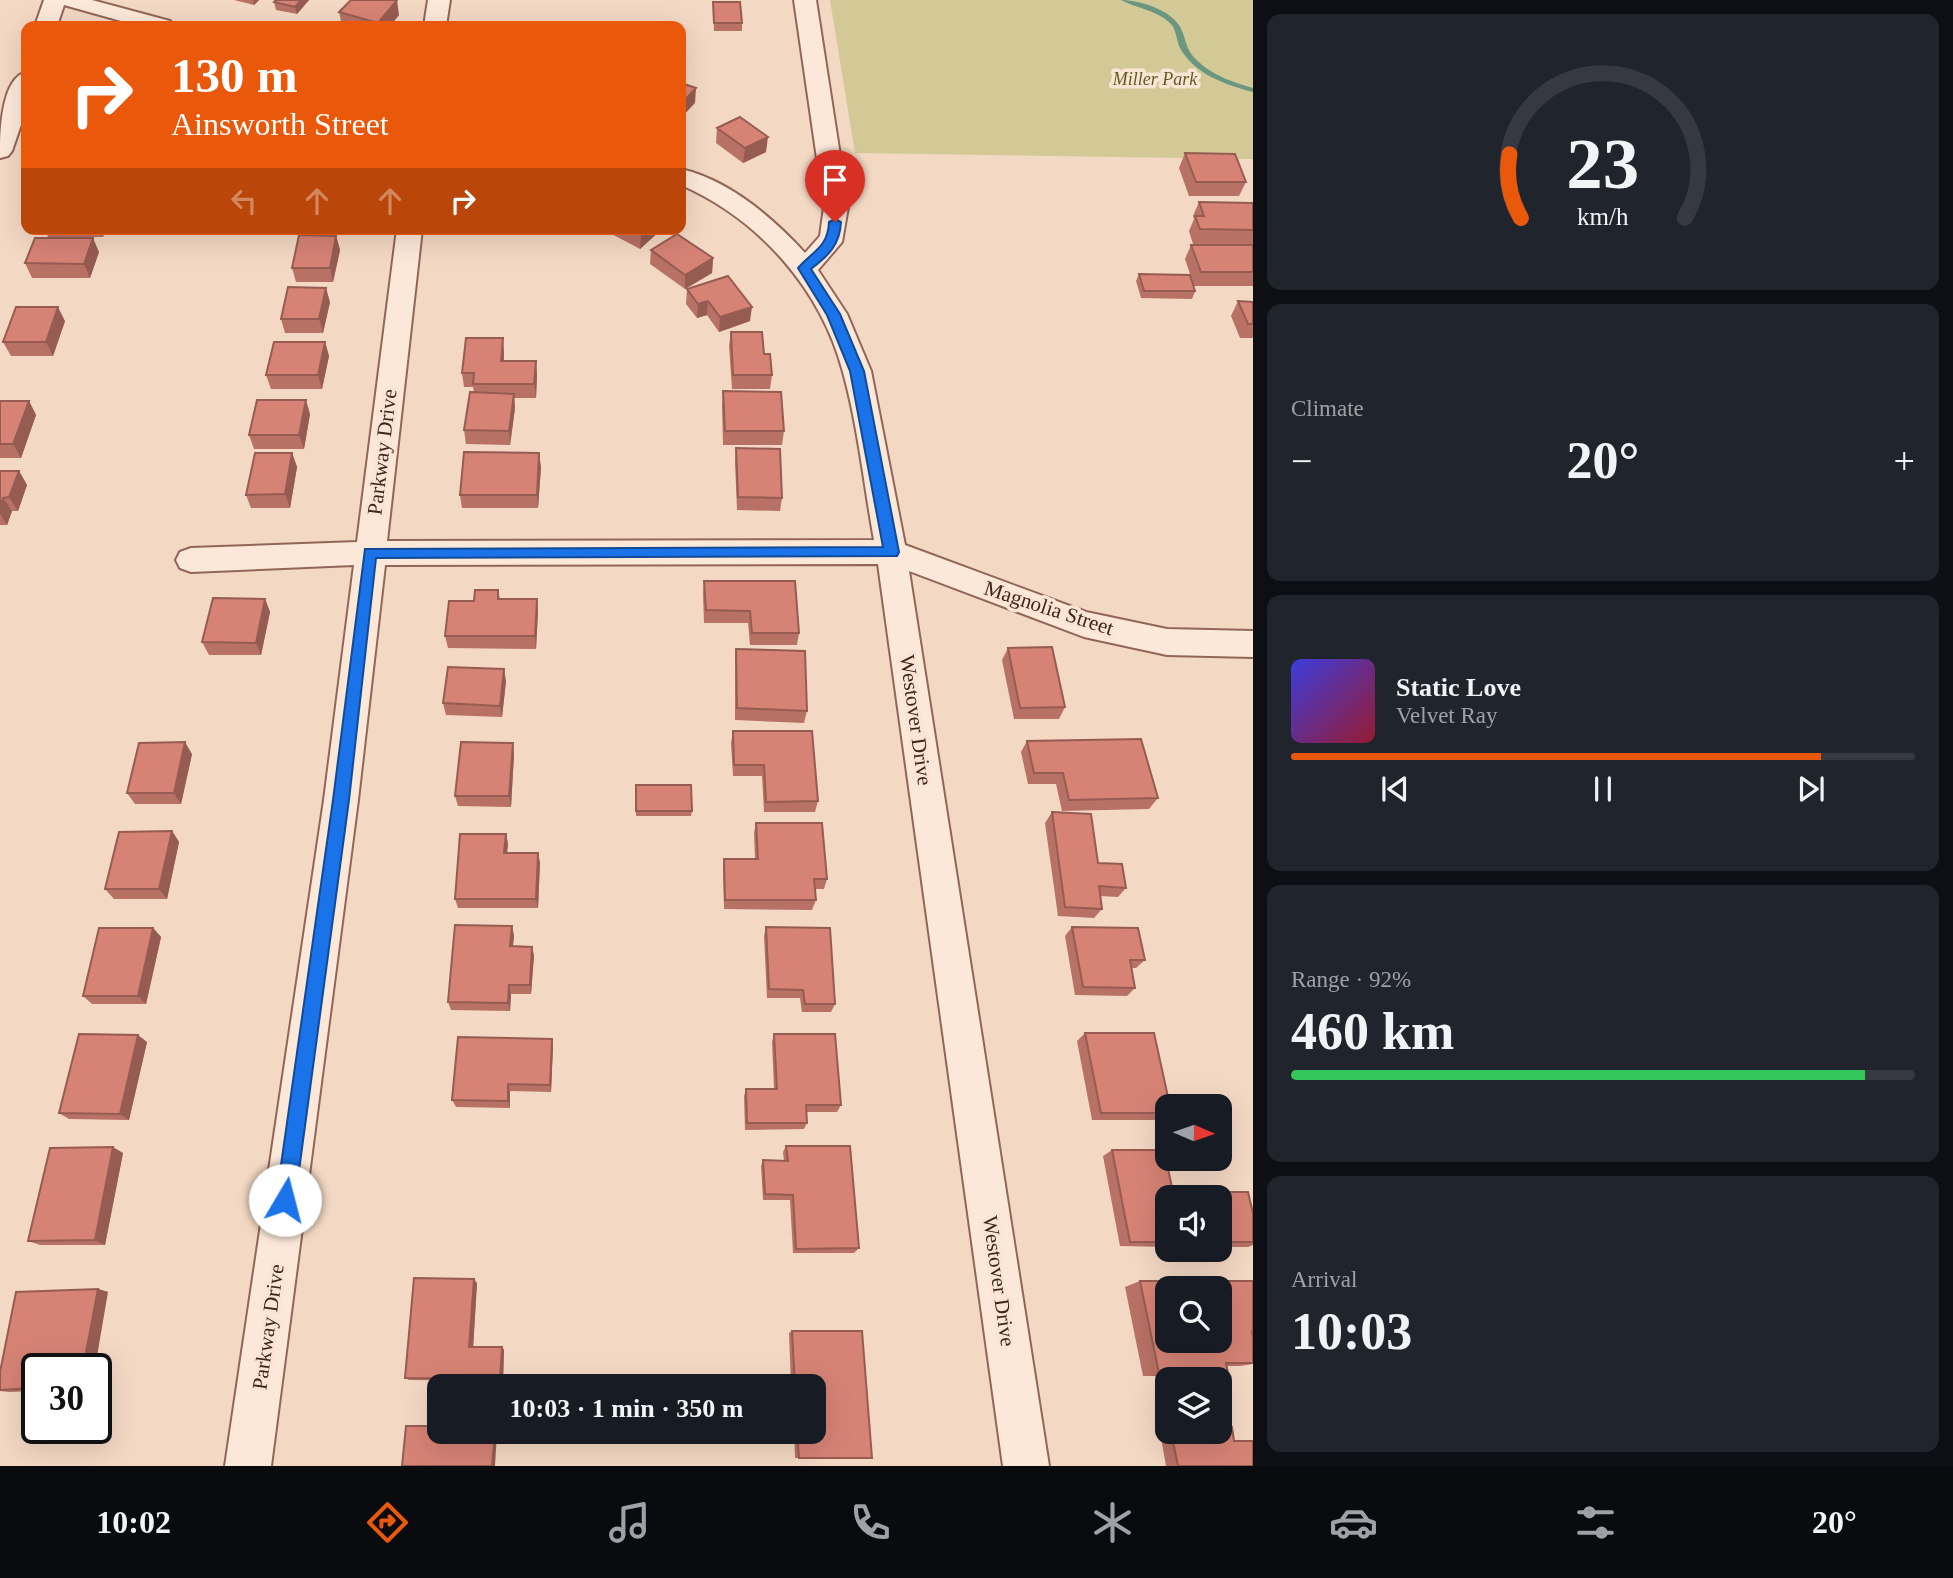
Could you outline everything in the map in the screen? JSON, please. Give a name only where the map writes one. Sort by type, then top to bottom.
[{"type":"street","points":[[48,21],[55,0]]},
{"type":"street","points":[[68,0],[144,21]]},
{"type":"street","points":[[436,21],[439,0]]},
{"type":"street","points":[[686,178],[702,185],[766,226],[804,268],[823,254],[835,238],[836,207],[805,0]]},
{"type":"street","points":[[0,151],[21,93]]},
{"type":"street","name":"Parkway Drive","points":[[248,1466],[341,800],[409,235]]},
{"type":"street","name":"Westover Drive","points":[[804,268],[834,314],[857,371],[891,552],[1026,1466]]},
{"type":"street","points":[[191,560],[370,553],[891,552]]},
{"type":"street","name":"Magnolia Street","points":[[891,552],[1084,624],[1167,642],[1253,644]]},
{"type":"green space","name":"Miller Park","points":[[830,0],[1253,0],[1253,159],[855,153]]},
{"type":"building","points":[[301,0],[295,7],[274,2]]},
{"type":"building","points":[[351,0],[397,0],[380,21],[339,12]]},
{"type":"building","points":[[713,2],[740,2],[742,23],[714,23]]},
{"type":"building","points":[[686,85],[696,88],[686,99]]},
{"type":"building","points":[[740,117],[768,137],[745,148],[717,128]]},
{"type":"building","points":[[1185,153],[1235,154],[1246,182],[1196,182]]},
{"type":"building","points":[[1199,202],[1253,203],[1253,230],[1200,229],[1195,216],[1204,216]]},
{"type":"building","points":[[299,235],[336,236],[330,268],[292,268]]},
{"type":"building","points":[[678,235],[713,258],[685,275],[651,250]]},
{"type":"building","points":[[35,238],[93,238],[84,264],[25,263]]},
{"type":"building","points":[[1191,245],[1253,245],[1253,272],[1201,272]]},
{"type":"building","points":[[1139,274],[1190,275],[1195,291],[1144,291]]},
{"type":"building","points":[[728,276],[752,307],[720,317],[708,301],[698,304],[687,289]]},
{"type":"building","points":[[288,287],[326,288],[319,319],[281,319]]},
{"type":"building","points":[[1238,301],[1253,302],[1253,324],[1248,324]]},
{"type":"building","points":[[16,307],[58,307],[46,342],[3,342]]},
{"type":"building","points":[[731,332],[762,332],[764,354],[770,354],[772,375],[733,375]]},
{"type":"building","points":[[466,338],[503,338],[501,361],[536,361],[534,384],[473,384],[474,373],[462,373]]},
{"type":"building","points":[[274,342],[325,342],[318,375],[266,375]]},
{"type":"building","points":[[723,391],[781,392],[784,431],[725,431]]},
{"type":"building","points":[[470,392],[514,394],[509,431],[464,430]]},
{"type":"building","points":[[257,400],[306,400],[299,435],[249,435]]},
{"type":"building","points":[[0,401],[29,401],[13,444],[0,444]]},
{"type":"building","points":[[736,448],[780,449],[782,498],[738,497]]},
{"type":"building","points":[[464,452],[539,453],[537,495],[460,495]]},
{"type":"building","points":[[255,453],[292,453],[285,494],[246,495]]},
{"type":"building","points":[[0,471],[19,471],[9,497],[3,498],[0,507]]},
{"type":"building","points":[[704,581],[795,581],[799,633],[752,633],[750,611],[706,610]]},
{"type":"building","points":[[475,590],[498,590],[498,599],[537,599],[535,636],[445,636],[449,601],[474,601]]},
{"type":"building","points":[[213,598],[265,599],[256,643],[202,642]]},
{"type":"building","points":[[1052,647],[1065,707],[1020,708],[1008,648]]},
{"type":"building","points":[[736,649],[805,651],[807,711],[737,708]]},
{"type":"building","points":[[448,667],[504,669],[500,706],[443,703]]},
{"type":"building","points":[[733,731],[812,731],[818,801],[766,802],[764,765],[734,765]]},
{"type":"building","points":[[1141,739],[1158,798],[1069,800],[1063,773],[1034,773],[1027,741]]},
{"type":"building","points":[[185,742],[174,793],[127,793],[139,743]]},
{"type":"building","points":[[461,742],[513,743],[509,796],[455,796]]},
{"type":"building","points":[[636,785],[691,785],[692,811],[636,811]]},
{"type":"building","points":[[1052,812],[1091,814],[1098,863],[1122,864],[1126,888],[1099,886],[1102,909],[1065,907]]},
{"type":"building","points":[[756,823],[822,823],[827,879],[814,879],[816,900],[725,900],[724,859],[758,859]]},
{"type":"building","points":[[172,831],[159,889],[105,889],[119,832]]},
{"type":"building","points":[[460,834],[506,834],[504,853],[538,853],[536,899],[455,899]]},
{"type":"building","points":[[455,925],[512,926],[510,946],[532,947],[530,985],[509,985],[508,1003],[448,1002]]},
{"type":"building","points":[[766,927],[830,928],[835,1004],[805,1004],[803,990],[769,989]]},
{"type":"building","points":[[1072,927],[1138,928],[1145,960],[1130,960],[1135,988],[1083,987]]},
{"type":"building","points":[[99,928],[153,928],[138,996],[83,996]]},
{"type":"building","points":[[1085,1033],[1154,1033],[1167,1094],[1155,1094],[1155,1113],[1101,1113]]},
{"type":"building","points":[[79,1034],[138,1035],[120,1114],[59,1113]]},
{"type":"building","points":[[774,1034],[835,1034],[841,1105],[806,1105],[807,1123],[747,1123],[746,1089],[777,1089]]},
{"type":"building","points":[[458,1037],[552,1039],[550,1085],[508,1084],[508,1101],[452,1100]]},
{"type":"building","points":[[786,1146],[850,1146],[859,1248],[796,1249],[793,1195],[765,1194],[763,1160],[788,1161]]},
{"type":"building","points":[[113,1147],[95,1240],[28,1241],[50,1148]]},
{"type":"building","points":[[1112,1150],[1155,1150],[1155,1171],[1168,1171],[1172,1185],[1155,1185],[1155,1242],[1130,1242]]},
{"type":"building","points":[[1232,1192],[1248,1192],[1253,1213],[1253,1242],[1232,1242]]},
{"type":"building","points":[[414,1278],[474,1279],[469,1347],[502,1347],[500,1374],[427,1374],[427,1378],[405,1378]]},
{"type":"building","points":[[1140,1281],[1155,1281],[1155,1353],[1232,1353],[1232,1281],[1253,1281],[1253,1363],[1226,1363],[1227,1367],[1158,1367]]},
{"type":"building","points":[[98,1289],[86,1353],[21,1353],[21,1389],[0,1390],[0,1372],[16,1292]]},
{"type":"building","points":[[792,1331],[862,1331],[872,1458],[799,1458],[798,1444],[826,1444],[826,1374],[794,1374]]},
{"type":"building","points":[[406,1426],[427,1426],[427,1444],[494,1444],[492,1466],[402,1466]]},
{"type":"building","points":[[1232,1427],[1234,1441],[1253,1441],[1253,1466],[1178,1466],[1173,1444],[1232,1444]]},
{"type":"waterway","points":[[1124,0],[1144,6],[1174,23],[1184,48],[1205,70],[1253,90]]},
{"type":"route","points":[[285,1200],[341,800],[370,553],[891,552],[857,371],[834,314],[804,268],[823,254],[835,238],[835,222]]}]
